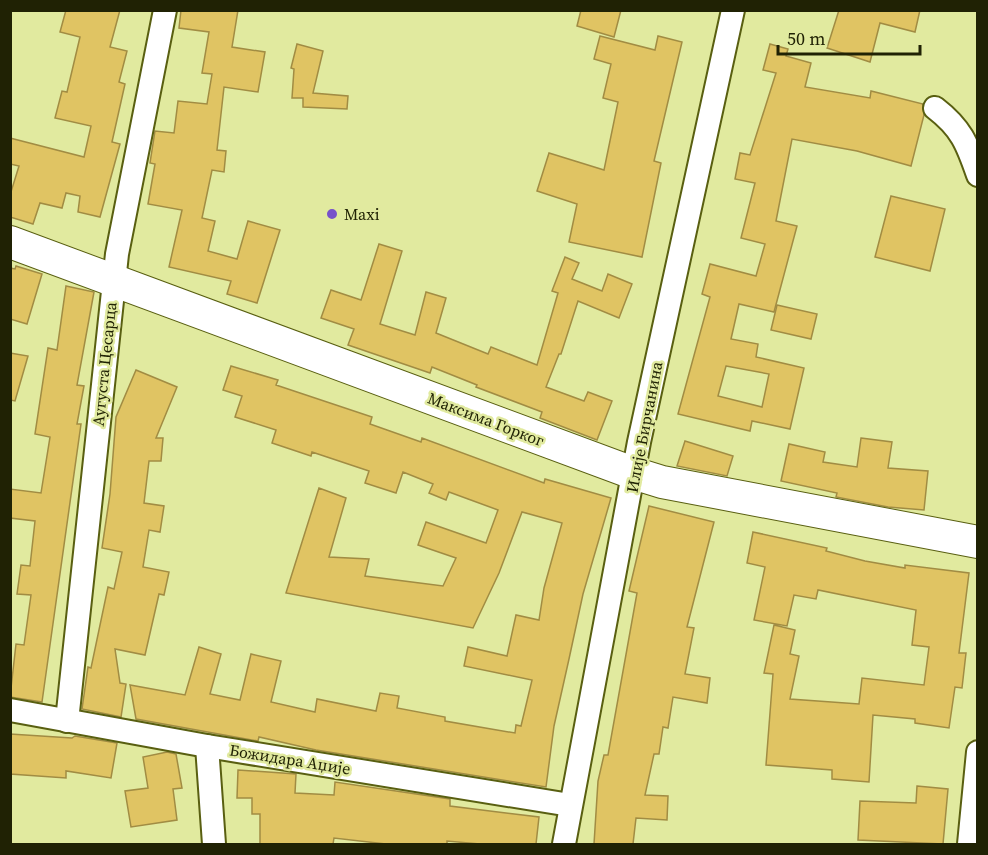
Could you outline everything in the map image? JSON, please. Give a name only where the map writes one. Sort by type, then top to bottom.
[{"type":"street","name":"Аугуста Цесарца","points":[[67,721],[114,279],[165,10]]},
{"type":"street","name":"Илије Бирчанина","points":[[564,844],[633,473],[734,10]]},
{"type":"street","points":[[935,108],[953,122],[967,142],[978,175]]},
{"type":"street","name":"Максима Горког","points":[[10,243],[114,279],[662,482],[978,542]]},
{"type":"street","name":"Божидара Аџије","points":[[10,711],[207,746],[570,805]]},
{"type":"street","points":[[207,746],[214,844]]},
{"type":"street","points":[[969,844],[974,820],[978,752]]},
{"type":"building","points":[[66,10],[120,10],[110,47],[127,51],[119,82],[125,84],[112,142],[120,144],[100,217],[78,212],[80,196],[66,193],[62,208],[40,203],[33,224],[10,217],[10,195],[19,166],[10,164],[10,138],[84,157],[91,126],[55,118],[62,91],[67,92],[80,37],[60,32]]},
{"type":"building","points":[[181,10],[238,10],[232,47],[265,52],[258,92],[224,87],[217,150],[226,151],[224,172],[212,170],[202,218],[215,221],[208,251],[237,259],[248,221],[280,230],[257,303],[227,294],[231,281],[169,267],[182,210],[148,204],[155,164],[150,163],[155,131],[174,133],[178,101],[207,104],[212,74],[202,73],[209,32],[179,28]]},
{"type":"building","points":[[581,10],[621,10],[614,37],[577,26]]},
{"type":"building","points":[[839,10],[920,10],[915,32],[880,23],[870,62],[827,48]]},
{"type":"building","points":[[600,36],[655,50],[658,36],[682,42],[654,161],[661,163],[642,257],[569,242],[577,204],[537,191],[549,153],[604,170],[618,102],[603,98],[611,64],[594,59]]},
{"type":"building","points":[[297,44],[323,51],[313,93],[348,96],[347,109],[303,107],[303,98],[292,98],[294,69],[291,68]]},
{"type":"building","points":[[770,44],[788,49],[786,56],[811,63],[805,87],[870,98],[871,91],[923,104],[924,115],[911,166],[857,151],[792,139],[776,221],[797,226],[774,312],[739,304],[731,339],[758,344],[756,357],[804,368],[790,429],[752,421],[750,431],[678,414],[710,297],[702,294],[710,264],[756,276],[765,244],[741,238],[755,183],[735,179],[740,153],[750,155],[776,73],[763,70]],"holes":[[[726,366],[769,374],[762,407],[718,396]]]},
{"type":"building","points":[[891,196],[945,209],[930,271],[875,257]]},
{"type":"building","points":[[379,244],[402,251],[380,324],[415,335],[426,292],[446,298],[436,333],[488,354],[491,347],[537,365],[558,293],[552,291],[565,257],[579,263],[572,279],[602,291],[608,274],[632,284],[619,318],[578,301],[561,354],[559,354],[546,387],[584,401],[588,392],[612,401],[597,440],[540,418],[542,412],[476,387],[477,385],[432,367],[430,373],[348,345],[354,329],[321,318],[331,290],[361,300]]},
{"type":"building","points":[[16,266],[42,274],[27,324],[10,319],[10,268],[15,269]]},
{"type":"building","points":[[66,286],[94,292],[77,385],[84,386],[77,424],[81,424],[42,702],[10,697],[16,644],[24,645],[31,595],[17,594],[21,565],[30,566],[35,521],[10,518],[10,489],[41,493],[50,437],[35,434],[48,348],[57,350]]},
{"type":"building","points":[[777,305],[817,314],[811,339],[771,330]]},
{"type":"building","points":[[10,353],[28,356],[15,401],[10,400]]},
{"type":"building","points":[[231,366],[278,380],[276,385],[372,417],[370,424],[421,442],[422,438],[544,483],[545,479],[611,498],[583,594],[554,726],[546,787],[316,750],[259,737],[258,741],[136,719],[130,685],[185,695],[199,647],[221,654],[210,694],[240,700],[251,654],[281,661],[271,702],[315,712],[317,699],[376,711],[380,693],[399,696],[397,708],[445,717],[445,721],[515,733],[516,725],[521,726],[532,680],[464,666],[468,647],[507,656],[516,615],[539,620],[544,588],[562,523],[522,512],[499,573],[473,628],[286,593],[319,488],[346,498],[329,557],[369,559],[365,576],[443,586],[456,558],[418,545],[426,522],[486,543],[498,510],[449,492],[446,500],[429,493],[433,484],[403,472],[396,493],[365,483],[369,471],[312,452],[311,456],[272,443],[276,430],[235,417],[242,396],[223,390]]},
{"type":"building","points":[[136,370],[177,387],[156,438],[163,438],[161,461],[149,461],[144,503],[164,506],[160,532],[149,530],[143,567],[169,572],[164,595],[159,594],[145,655],[115,649],[120,683],[126,684],[121,717],[82,709],[88,667],[91,668],[108,587],[114,589],[122,552],[102,548],[110,494],[116,417]]},
{"type":"building","points":[[861,438],[892,442],[888,468],[928,471],[924,510],[888,507],[836,497],[837,493],[781,481],[789,444],[825,452],[823,462],[857,467]]},
{"type":"building","points":[[685,441],[733,456],[727,476],[677,466]]},
{"type":"building","points":[[649,506],[714,522],[687,627],[694,628],[685,674],[710,678],[707,703],[673,697],[668,728],[663,727],[659,754],[654,754],[645,795],[668,796],[667,820],[636,818],[633,844],[594,844],[598,781],[604,755],[608,755],[637,593],[629,591]]},
{"type":"building","points":[[753,532],[827,548],[826,551],[865,561],[905,568],[905,565],[969,573],[959,653],[966,653],[962,688],[955,687],[949,728],[915,723],[915,719],[873,715],[869,782],[832,779],[832,770],[766,765],[773,674],[764,673],[774,625],[795,630],[790,654],[799,656],[790,699],[859,704],[862,678],[924,685],[929,647],[912,645],[916,610],[818,590],[816,599],[794,595],[787,626],[754,620],[765,567],[747,563]]},
{"type":"building","points":[[10,734],[72,738],[75,736],[117,743],[111,778],[66,771],[66,778],[10,774]]},
{"type":"building","points":[[167,752],[176,754],[182,788],[173,789],[177,820],[131,827],[125,791],[148,788],[143,757]]},
{"type":"building","points":[[238,770],[296,774],[295,793],[334,795],[335,782],[450,799],[450,806],[539,817],[536,844],[480,844],[447,841],[447,844],[386,844],[334,838],[333,844],[260,844],[260,814],[252,814],[252,798],[237,798]]},
{"type":"building","points":[[917,786],[948,789],[943,844],[858,840],[860,801],[916,803]]},
{"type":"place","name":"Maxi","points":[[332,214]]}]
